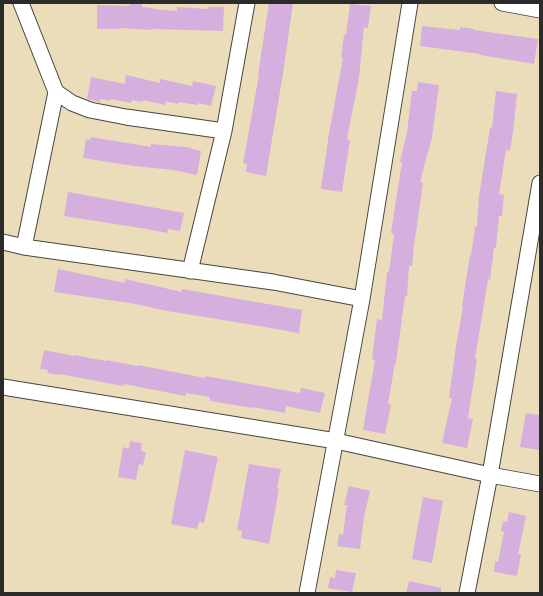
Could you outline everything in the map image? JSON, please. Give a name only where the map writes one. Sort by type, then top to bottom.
[{"type":"street","points":[[21,3],[56,92],[24,247]]},
{"type":"street","points":[[190,271],[224,131],[247,3]]},
{"type":"street","points":[[307,593],[362,299],[410,3]]},
{"type":"street","points":[[502,3],[540,10]]},
{"type":"street","points":[[56,92],[72,103],[90,110],[126,117],[224,131]]},
{"type":"street","points":[[466,593],[535,242],[540,183]]},
{"type":"street","points":[[3,242],[24,247],[273,282],[362,299]]},
{"type":"street","points":[[3,387],[336,441],[540,484]]},
{"type":"building","points":[[130,3],[142,4],[142,7],[153,9],[177,11],[177,7],[208,9],[208,7],[224,7],[223,31],[120,28],[97,29],[97,5],[129,6]]},
{"type":"building","points":[[269,3],[293,3],[266,176],[246,172],[247,164],[243,163],[259,75]]},
{"type":"building","points":[[350,4],[371,6],[368,28],[364,27],[359,78],[347,139],[350,140],[342,192],[321,189],[329,133],[343,58],[341,58]]},
{"type":"building","points":[[422,26],[460,30],[460,27],[538,39],[534,64],[480,54],[420,46]]},
{"type":"building","points":[[126,75],[160,83],[160,79],[192,86],[193,81],[216,86],[211,106],[198,103],[198,105],[178,102],[178,104],[166,101],[165,105],[143,100],[143,102],[132,100],[131,103],[111,99],[110,101],[100,99],[100,102],[87,99],[91,77],[125,84]]},
{"type":"building","points":[[418,82],[439,85],[432,137],[420,182],[423,183],[412,266],[409,266],[407,296],[405,296],[396,363],[388,404],[391,405],[385,434],[363,430],[375,360],[372,359],[377,319],[382,320],[387,272],[389,272],[394,234],[391,233],[402,162],[400,162],[407,132],[412,91],[417,91]]},
{"type":"building","points":[[496,91],[517,94],[510,151],[506,150],[499,194],[504,195],[502,216],[499,216],[496,248],[494,248],[490,280],[488,279],[475,359],[477,359],[468,418],[473,419],[467,448],[442,443],[452,398],[449,398],[456,346],[470,255],[475,227],[477,227],[479,196],[490,128],[492,128]]},
{"type":"building","points":[[91,137],[151,147],[151,144],[186,147],[201,151],[197,175],[173,170],[83,158],[86,139],[90,140]]},
{"type":"building","points":[[68,192],[184,213],[180,231],[168,229],[167,233],[64,216]]},
{"type":"building","points":[[58,269],[125,283],[125,279],[182,292],[182,289],[302,310],[299,333],[167,311],[136,304],[54,292]]},
{"type":"building","points":[[44,350],[300,393],[301,388],[325,393],[320,413],[286,406],[285,413],[210,401],[210,397],[186,393],[185,396],[124,384],[123,386],[47,373],[48,370],[40,369]]},
{"type":"building","points":[[526,413],[540,415],[540,450],[520,447]]},
{"type":"building","points":[[130,441],[142,443],[141,451],[146,452],[143,465],[139,464],[136,480],[118,477],[123,447],[129,449]]},
{"type":"building","points":[[185,450],[218,457],[204,523],[199,522],[197,529],[171,524]]},
{"type":"building","points":[[249,464],[281,469],[269,544],[241,538],[242,531],[237,530]]},
{"type":"building","points":[[349,486],[370,491],[364,517],[360,549],[337,546],[339,534],[343,535],[347,505],[344,505]]},
{"type":"building","points":[[423,497],[443,501],[432,563],[412,559]]},
{"type":"building","points":[[509,512],[526,516],[518,554],[521,554],[517,576],[494,572],[495,561],[498,562],[504,532],[501,531],[503,521],[507,522]]},
{"type":"building","points":[[336,570],[356,573],[352,592],[328,588],[330,577],[335,578]]},
{"type":"building","points":[[409,581],[441,588],[441,593],[406,593]]}]
